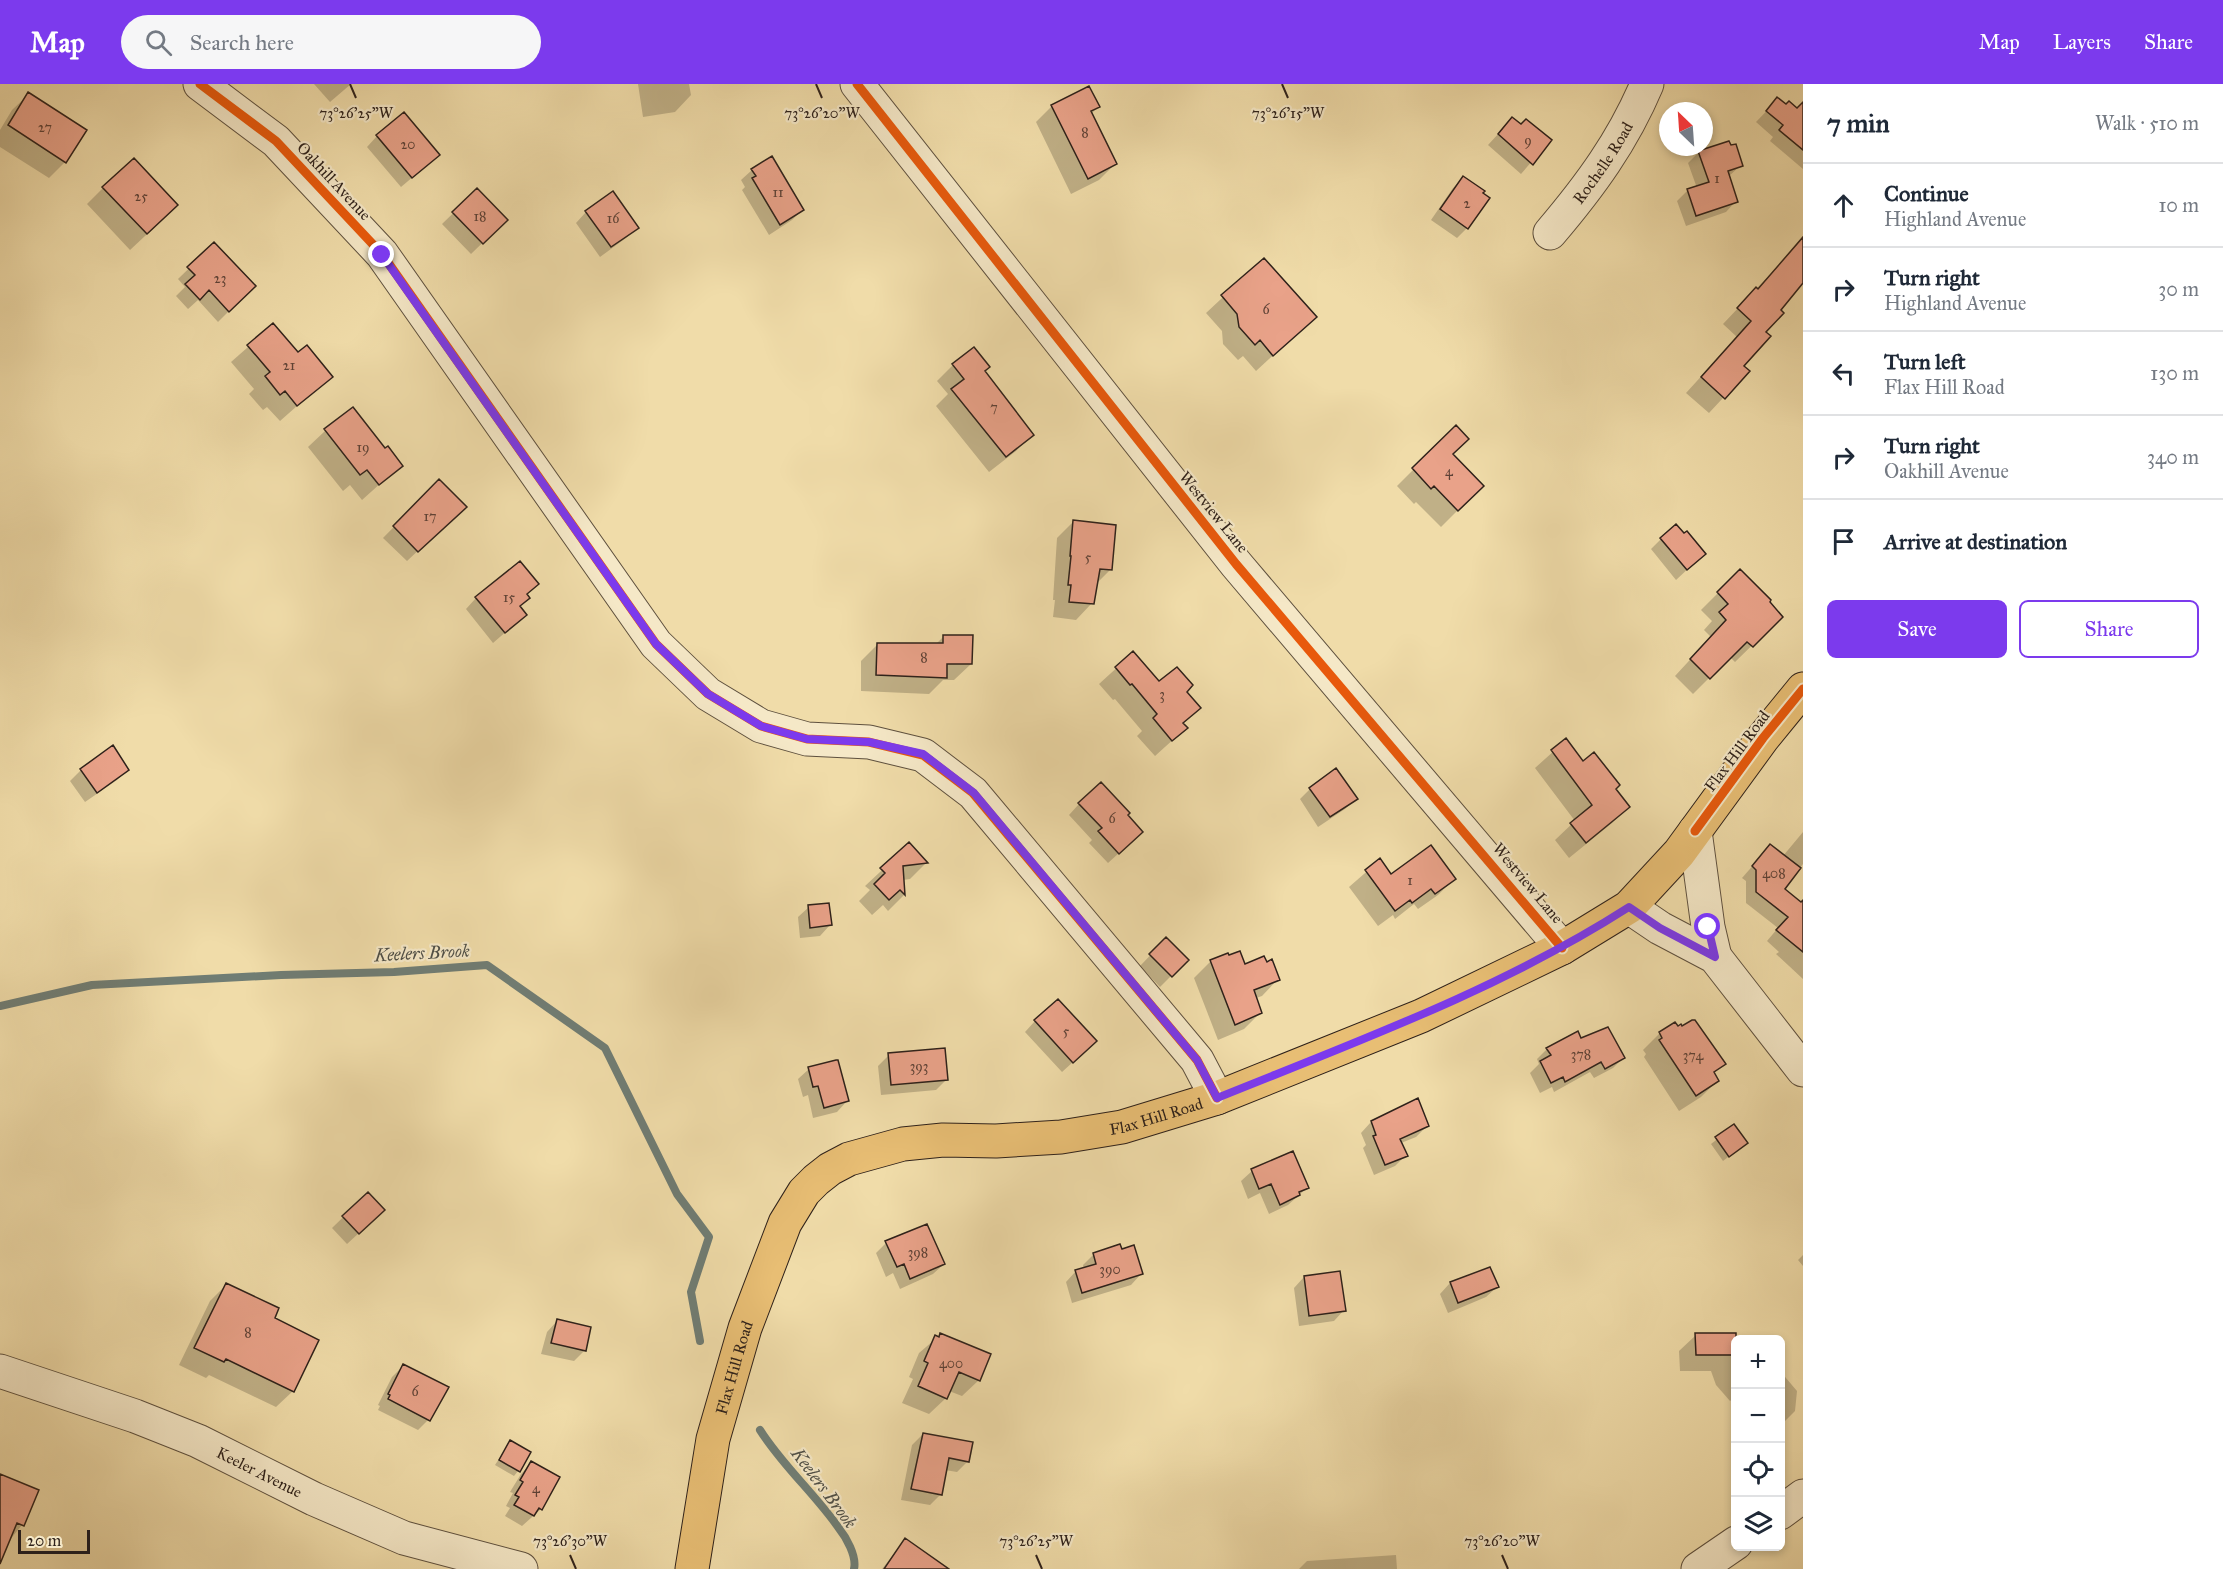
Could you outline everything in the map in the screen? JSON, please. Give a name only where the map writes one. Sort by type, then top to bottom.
[{"type":"main road","name":"Flax Hill Road","points":[[692,1569],[713,1439],[745,1328],[785,1223],[804,1192],[816,1180],[849,1159],[903,1144],[943,1140],[996,1141],[1061,1137],[1122,1127],[1217,1098],[1421,1016],[1562,948],[1629,907],[1679,853],[1763,738],[1803,689]]},
{"type":"street","name":"Oakhill Avenue","points":[[200,84],[276,141],[382,255],[656,644],[708,694],[761,726],[807,739],[869,742],[923,754],[974,793],[1197,1060],[1217,1098]]},
{"type":"street","name":"Westview Lane","points":[[857,84],[1236,564],[1562,948]]},
{"type":"street","name":"Rochelle Road","points":[[1550,233],[1588,189],[1626,126],[1647,84]]},
{"type":"street","points":[[1695,831],[1708,927],[1715,957]]},
{"type":"street","points":[[1629,907],[1660,928],[1715,957],[1803,1070]]},
{"type":"street","name":"Keeler Avenue","points":[[0,1371],[135,1416],[198,1441],[314,1499],[404,1538],[521,1569]]},
{"type":"street","points":[[1698,1569],[1731,1547]]},
{"type":"building","points":[[1089,86],[1100,107],[1091,111],[1117,164],[1088,179],[1051,105]]},
{"type":"building","points":[[28,92],[87,130],[66,163],[8,125]]},
{"type":"building","points":[[1777,97],[1786,104],[1789,101],[1797,108],[1803,102],[1803,150],[1779,130],[1783,125],[1766,111]]},
{"type":"building","points":[[404,112],[440,155],[412,178],[376,135]]},
{"type":"building","points":[[1512,117],[1521,124],[1526,119],[1552,140],[1533,165],[1498,134]]},
{"type":"building","points":[[1729,141],[1731,145],[1736,144],[1743,166],[1728,171],[1738,202],[1696,216],[1687,189],[1709,182],[1700,156],[1713,156],[1713,146]]},
{"type":"building","points":[[772,156],[804,210],[780,225],[752,178],[756,176],[751,169]]},
{"type":"building","points":[[134,158],[178,205],[147,234],[102,187]]},
{"type":"building","points":[[1463,176],[1485,191],[1483,193],[1490,198],[1468,229],[1440,209]]},
{"type":"building","points":[[477,188],[508,220],[483,244],[452,212]]},
{"type":"building","points":[[613,191],[639,228],[611,247],[585,211]]},
{"type":"building","points":[[1803,237],[1803,283],[1781,310],[1784,313],[1766,332],[1771,336],[1744,366],[1750,371],[1725,399],[1701,377],[1751,321],[1737,308],[1756,287],[1758,289]]},
{"type":"building","points":[[214,242],[256,286],[229,312],[209,290],[200,300],[185,284],[195,275],[187,267]]},
{"type":"building","points":[[1264,258],[1317,317],[1273,356],[1260,340],[1255,345],[1239,327],[1237,314],[1221,295]]},
{"type":"building","points":[[273,323],[298,352],[307,345],[333,377],[297,406],[285,391],[280,395],[265,376],[270,372],[247,345]]},
{"type":"building","points":[[974,347],[990,367],[985,371],[1034,435],[1006,457],[951,389],[964,379],[952,364]]},
{"type":"building","points":[[353,407],[385,448],[388,446],[403,466],[379,485],[367,470],[360,475],[324,429]]},
{"type":"building","points":[[1456,425],[1469,439],[1453,454],[1484,486],[1458,511],[1434,486],[1431,489],[1412,468]]},
{"type":"building","points":[[439,479],[467,507],[418,552],[393,526]]},
{"type":"building","points":[[1073,520],[1116,525],[1112,570],[1100,569],[1094,604],[1069,602],[1071,585],[1068,585]]},
{"type":"building","points":[[1676,524],[1684,533],[1687,531],[1706,554],[1687,570],[1660,538]]},
{"type":"building","points":[[520,561],[539,584],[527,594],[530,598],[520,606],[527,615],[505,633],[475,597]]},
{"type":"building","points":[[1740,569],[1771,600],[1770,602],[1783,617],[1753,647],[1747,642],[1710,679],[1690,659],[1726,620],[1719,612],[1728,604],[1717,592]]},
{"type":"building","points":[[943,635],[973,635],[972,664],[947,664],[947,678],[876,675],[877,643],[943,643]]},
{"type":"building","points":[[1133,651],[1159,681],[1177,667],[1193,685],[1187,692],[1201,708],[1183,723],[1188,728],[1172,741],[1153,718],[1157,714],[1115,667]]},
{"type":"building","points":[[1566,738],[1583,761],[1594,752],[1620,785],[1616,789],[1630,807],[1586,843],[1570,823],[1592,805],[1551,750]]},
{"type":"building","points":[[113,745],[129,770],[97,793],[80,769]]},
{"type":"building","points":[[1336,768],[1358,799],[1330,817],[1309,788]]},
{"type":"building","points":[[1101,782],[1130,813],[1128,815],[1143,832],[1119,854],[1098,831],[1102,828],[1078,803]]},
{"type":"building","points":[[909,842],[928,863],[903,866],[905,895],[900,890],[889,900],[874,884],[885,873],[880,868]]},
{"type":"building","points":[[1770,844],[1801,868],[1785,889],[1801,902],[1803,900],[1803,952],[1776,930],[1788,917],[1756,892],[1756,870],[1752,866]]},
{"type":"building","points":[[1431,845],[1456,879],[1435,894],[1431,889],[1412,903],[1410,900],[1395,911],[1365,870],[1380,858],[1391,874]]},
{"type":"building","points":[[829,903],[832,925],[810,928],[808,905]]},
{"type":"building","points":[[1166,937],[1189,960],[1172,977],[1149,954]]},
{"type":"building","points":[[1240,951],[1245,964],[1264,956],[1267,962],[1272,959],[1280,980],[1254,990],[1262,1013],[1235,1025],[1210,960]]},
{"type":"building","points":[[1058,999],[1097,1041],[1073,1063],[1034,1020]]},
{"type":"building","points":[[1695,1020],[1726,1064],[1714,1072],[1719,1081],[1696,1096],[1659,1040],[1662,1038],[1659,1032],[1675,1022],[1678,1026],[1681,1024],[1682,1026]]},
{"type":"building","points":[[1608,1027],[1625,1058],[1605,1069],[1601,1062],[1565,1082],[1563,1077],[1551,1083],[1540,1061],[1551,1055],[1546,1048],[1578,1031],[1581,1038]]},
{"type":"building","points":[[945,1048],[948,1080],[891,1085],[888,1053]]},
{"type":"building","points":[[838,1060],[849,1101],[824,1108],[818,1086],[813,1087],[808,1067]]},
{"type":"building","points":[[1418,1098],[1429,1126],[1400,1139],[1408,1156],[1385,1165],[1373,1136],[1376,1135],[1371,1121]]},
{"type":"building","points":[[1734,1124],[1748,1143],[1729,1157],[1715,1137]]},
{"type":"building","points":[[1293,1151],[1309,1188],[1280,1205],[1271,1184],[1259,1189],[1251,1169]]},
{"type":"building","points":[[368,1192],[385,1210],[359,1234],[342,1216]]},
{"type":"building","points":[[927,1224],[945,1264],[910,1279],[904,1264],[897,1267],[885,1241]]},
{"type":"building","points":[[1120,1244],[1122,1249],[1134,1245],[1143,1274],[1082,1293],[1075,1270],[1096,1264],[1093,1253]]},
{"type":"building","points":[[1490,1267],[1499,1287],[1458,1303],[1450,1282]]},
{"type":"building","points":[[1340,1271],[1346,1311],[1309,1316],[1304,1276]]},
{"type":"building","points":[[226,1283],[279,1308],[275,1318],[319,1340],[294,1392],[226,1359],[224,1362],[194,1348]]},
{"type":"building","points":[[557,1319],[591,1327],[586,1351],[551,1343]]},
{"type":"building","points":[[940,1333],[991,1354],[980,1381],[959,1372],[947,1399],[918,1386],[928,1363],[924,1361],[935,1335],[939,1337]]},
{"type":"building","points":[[1695,1333],[1736,1333],[1736,1335],[1731,1335],[1731,1355],[1696,1355]]},
{"type":"building","points":[[403,1364],[449,1387],[430,1421],[388,1399],[390,1395],[388,1394]]},
{"type":"building","points":[[923,1433],[973,1442],[969,1462],[949,1458],[942,1495],[911,1489]]},
{"type":"building","points":[[510,1440],[531,1452],[520,1472],[499,1460]]},
{"type":"building","points":[[531,1461],[560,1477],[542,1510],[539,1508],[534,1516],[514,1505],[519,1497],[515,1495],[523,1482],[520,1480]]},
{"type":"building","points":[[0,1474],[39,1490],[24,1526],[17,1523],[0,1564]]},
{"type":"building","points":[[905,1538],[949,1569],[884,1569]]},
{"type":"waterway","name":"Keelers Brook","points":[[0,1006],[92,985],[281,975],[394,972],[487,965],[605,1048],[677,1194],[709,1237],[691,1292],[700,1341]]},
{"type":"waterway","name":"Keelers Brook","points":[[760,1430],[841,1531],[852,1553],[854,1569]]},
{"type":"cycle path","points":[[200,84],[276,141],[382,254],[656,644],[708,694],[761,726],[807,739],[869,742],[923,755],[973,793],[1197,1060],[1217,1098]]},
{"type":"cycle path","points":[[857,84],[1236,564],[1562,948]]},
{"type":"cycle path","points":[[1695,831],[1763,738],[1803,689]]},
{"type":"route","points":[[382,255],[656,644],[708,694],[761,726],[807,739],[869,742],[923,754],[974,793],[1197,1060],[1217,1098],[1421,1016],[1562,948],[1629,907],[1660,928],[1715,957],[1708,927]]}]
